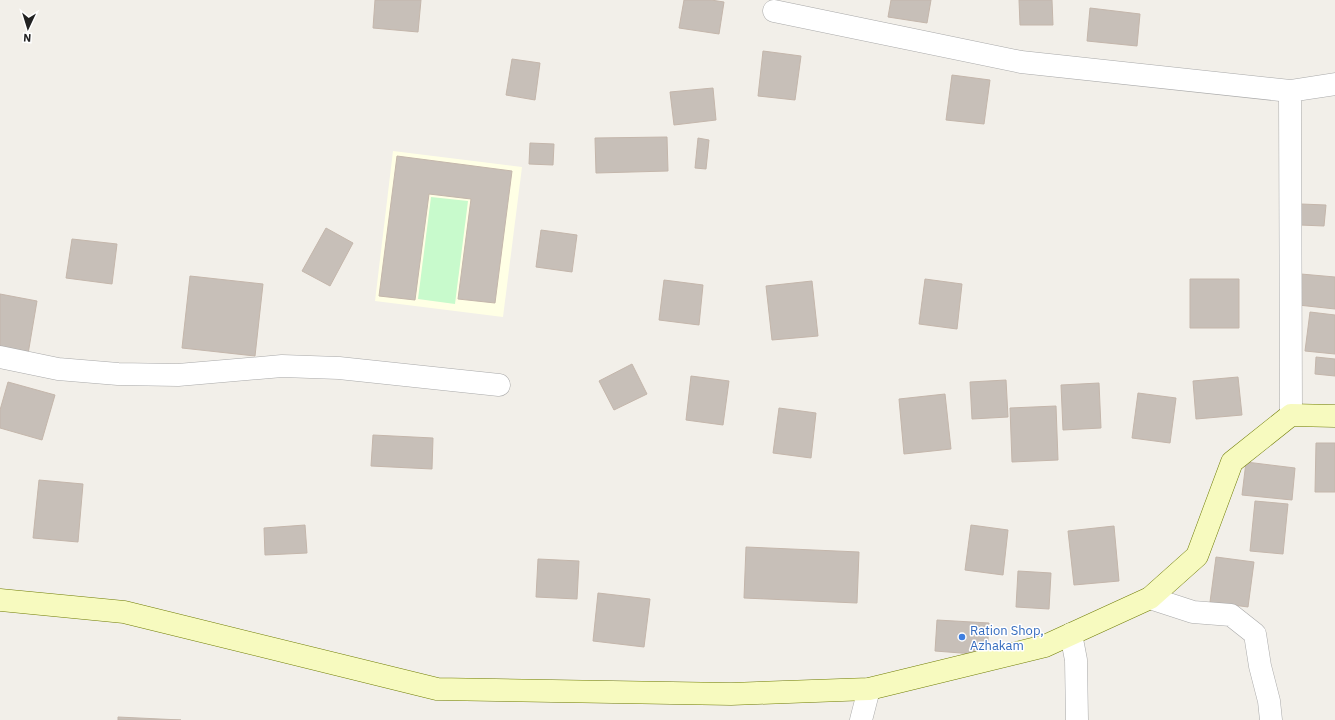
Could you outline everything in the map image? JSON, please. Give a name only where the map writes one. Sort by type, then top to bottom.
[{"type":"main road","points":[[0,600],[124,612],[437,689],[731,694],[869,689],[1045,646],[1150,598],[1197,556],[1232,462],[1291,415],[1335,416]]},
{"type":"street","points":[[774,11],[1021,62],[1290,91],[1335,84]]},
{"type":"street","points":[[1290,91],[1291,415]]},
{"type":"street","points":[[0,357],[58,369],[118,374],[178,375],[282,366],[339,368],[499,385]]},
{"type":"street","points":[[1150,598],[1193,612],[1231,615],[1255,634],[1260,666],[1272,720]]},
{"type":"street","points":[[1071,634],[1076,660],[1077,720]]},
{"type":"street","points":[[861,720],[869,689]]},
{"type":"shaded area","points":[[393,151],[522,167],[503,317],[375,301]]},
{"type":"green space","points":[[431,197],[468,201],[455,304],[418,299]]},
{"type":"building","points":[[375,0],[421,0],[418,32],[373,28]]},
{"type":"building","points":[[684,0],[711,0],[724,2],[719,34],[679,28]]},
{"type":"building","points":[[891,0],[931,0],[927,23],[888,17]]},
{"type":"building","points":[[1019,0],[1052,0],[1053,25],[1020,25]]},
{"type":"building","points":[[1090,8],[1140,14],[1137,46],[1087,41]]},
{"type":"building","points":[[763,51],[801,56],[795,100],[758,96]]},
{"type":"building","points":[[512,59],[540,63],[535,100],[506,95]]},
{"type":"building","points":[[952,75],[990,80],[984,124],[946,120]]},
{"type":"building","points":[[713,88],[716,120],[674,125],[670,92]]},
{"type":"building","points":[[667,137],[668,171],[596,173],[595,138]]},
{"type":"building","points":[[698,138],[709,140],[706,169],[695,168]]},
{"type":"building","points":[[530,143],[554,144],[553,165],[529,164]]},
{"type":"building","points":[[397,156],[512,171],[495,303],[458,299],[471,199],[429,194],[415,300],[379,296]]},
{"type":"building","points":[[1301,204],[1326,205],[1324,226],[1300,225]]},
{"type":"building","points":[[326,228],[353,243],[330,286],[302,271]]},
{"type":"building","points":[[541,230],[577,235],[572,272],[536,267]]},
{"type":"building","points":[[72,239],[117,244],[112,284],[66,278]]},
{"type":"building","points":[[1301,274],[1335,277],[1335,309],[1298,305]]},
{"type":"building","points":[[190,276],[263,284],[255,356],[182,348]]},
{"type":"building","points":[[925,279],[962,284],[957,329],[919,324]]},
{"type":"building","points":[[1190,279],[1239,279],[1239,328],[1190,328]]},
{"type":"building","points":[[664,280],[703,285],[699,325],[659,320]]},
{"type":"building","points":[[812,281],[818,336],[772,340],[766,286]]},
{"type":"building","points":[[0,294],[37,301],[28,354],[0,349]]},
{"type":"building","points":[[1310,312],[1335,315],[1335,354],[1305,351]]},
{"type":"building","points":[[1316,357],[1335,359],[1335,376],[1315,374]]},
{"type":"building","points":[[632,364],[647,394],[614,410],[599,381]]},
{"type":"building","points":[[691,376],[729,381],[723,425],[686,420]]},
{"type":"building","points":[[1238,377],[1242,415],[1196,419],[1193,381]]},
{"type":"building","points":[[1006,380],[1008,417],[972,419],[970,382]]},
{"type":"building","points":[[8,382],[55,395],[42,440],[0,428],[0,410]]},
{"type":"building","points":[[1099,383],[1101,428],[1063,430],[1061,385]]},
{"type":"building","points":[[1138,393],[1176,398],[1170,443],[1132,438]]},
{"type":"building","points":[[945,394],[951,449],[904,454],[899,399]]},
{"type":"building","points":[[1056,406],[1058,460],[1012,462],[1010,408]]},
{"type":"building","points":[[779,408],[816,413],[811,458],[773,453]]},
{"type":"building","points":[[373,435],[433,438],[432,469],[371,466]]},
{"type":"building","points":[[1316,443],[1335,443],[1335,492],[1315,492]]},
{"type":"building","points":[[1246,462],[1295,468],[1292,500],[1242,495]]},
{"type":"building","points":[[39,480],[83,484],[78,542],[33,538]]},
{"type":"building","points":[[1255,501],[1288,504],[1283,554],[1250,551]]},
{"type":"building","points":[[305,525],[307,553],[265,555],[264,528]]},
{"type":"building","points":[[971,525],[1008,530],[1003,575],[965,570]]},
{"type":"building","points":[[1114,526],[1119,581],[1074,585],[1068,531]]},
{"type":"building","points":[[746,547],[859,552],[857,603],[744,598]]},
{"type":"building","points":[[1216,557],[1254,562],[1248,607],[1210,602]]},
{"type":"building","points":[[538,559],[579,561],[577,599],[536,597]]},
{"type":"building","points":[[1018,571],[1051,573],[1049,609],[1016,607]]},
{"type":"building","points":[[598,593],[650,599],[644,647],[593,641]]},
{"type":"building","name":"Ration Shop, Azhakam","points":[[937,620],[989,623],[987,655],[935,651]]},
{"type":"building","points":[[118,717],[181,720],[118,720]]},
{"type":"place","name":"Ration Shop, Azhakam","points":[[962,637]]}]
